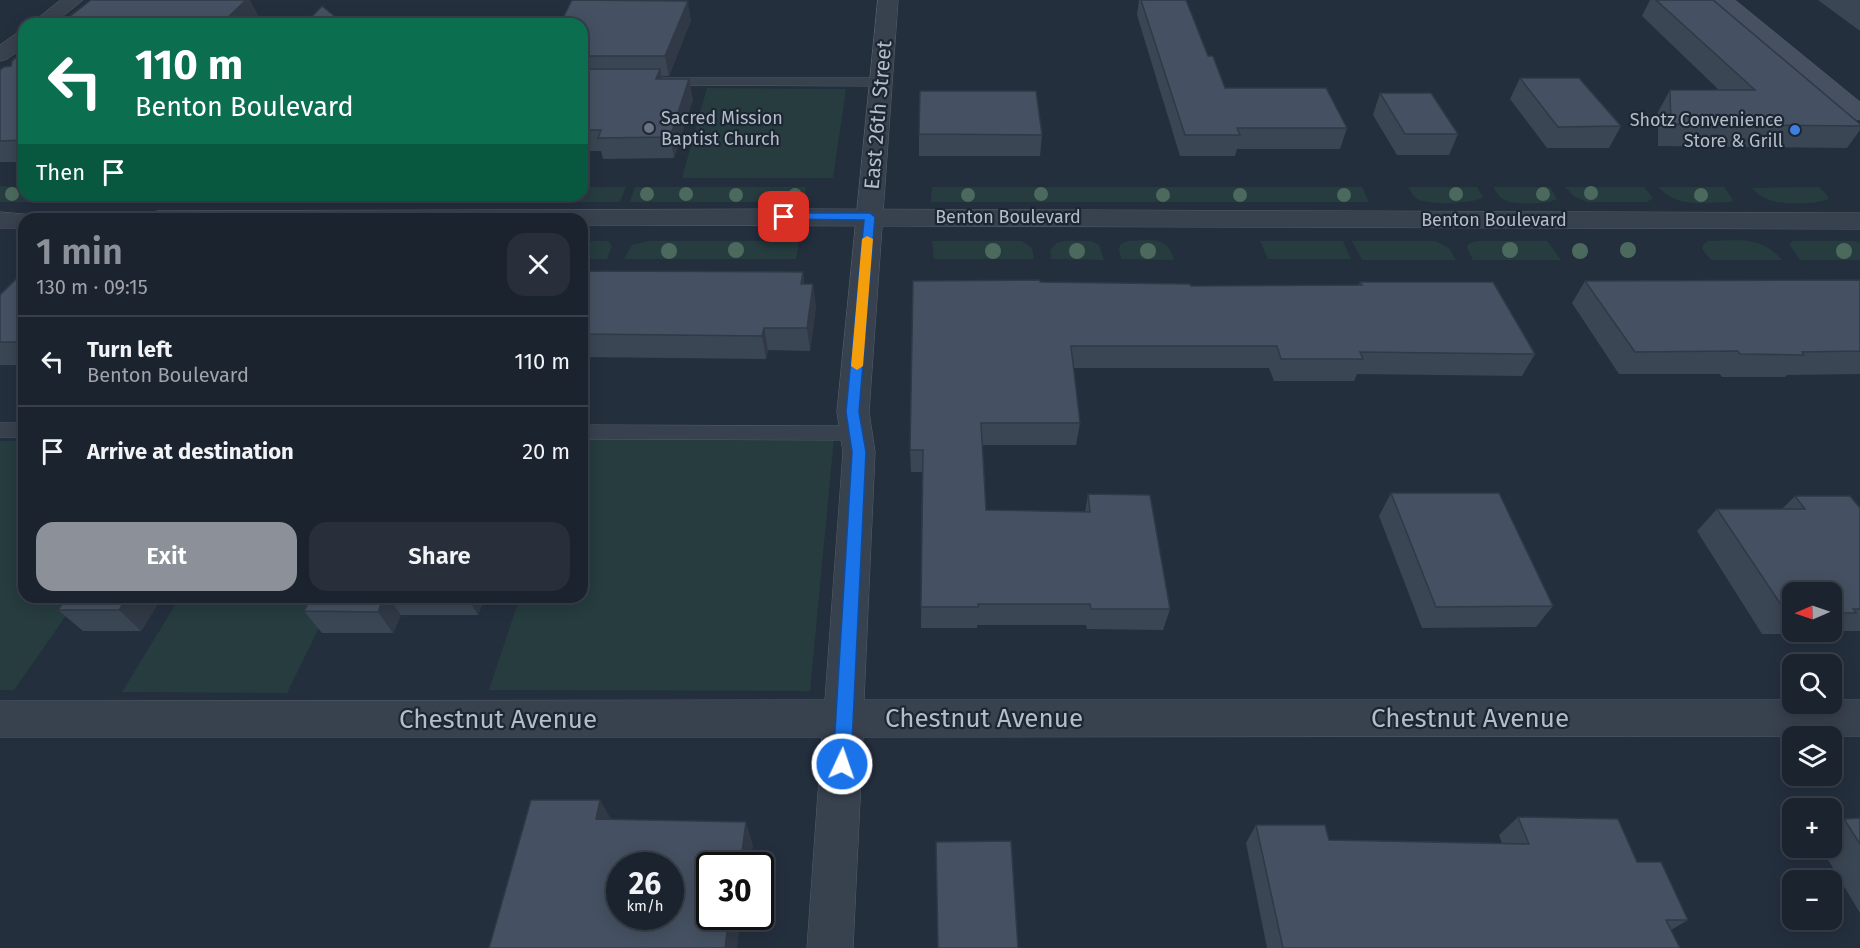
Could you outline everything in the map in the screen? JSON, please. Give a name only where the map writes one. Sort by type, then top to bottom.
[{"type":"main road","points":[[1723,0],[1851,99],[1860,113]]},
{"type":"street","points":[[49,18],[73,0]]},
{"type":"street","name":"East 26th Street","points":[[830,948],[859,452],[853,412],[888,0]]},
{"type":"street","points":[[0,55],[18,42]]},
{"type":"street","name":"Benton Boulevard","points":[[588,218],[1860,220]]},
{"type":"street","points":[[0,220],[18,219]]},
{"type":"street","name":"Chestnut Avenue","points":[[0,719],[1860,718]]},
{"type":"lane","points":[[652,82],[882,82]]},
{"type":"lane","points":[[0,430],[18,430]]},
{"type":"lane","points":[[588,432],[856,433]]},
{"type":"green space","points":[[707,88],[846,89],[833,178],[682,178]]},
{"type":"green space","points":[[0,186],[18,187],[18,201],[39,201],[38,202],[0,202]]},
{"type":"green space","points":[[588,187],[626,187],[620,202],[259,202],[588,201]]},
{"type":"green space","points":[[635,187],[806,187],[804,202],[630,202]]},
{"type":"green space","points":[[932,187],[1362,187],[1369,202],[931,202]]},
{"type":"green space","points":[[1408,187],[1477,187],[1483,197],[1462,202],[1422,201],[1413,195]]},
{"type":"green space","points":[[1493,187],[1550,187],[1557,199],[1540,203],[1511,202],[1501,197]]},
{"type":"green space","points":[[1565,187],[1644,187],[1653,198],[1647,202],[1587,202],[1575,197]]},
{"type":"green space","points":[[1658,187],[1724,187],[1733,200],[1731,202],[1692,203],[1674,199]]},
{"type":"green space","points":[[1819,187],[1828,199],[1798,204],[1773,201],[1763,197],[1752,188]]},
{"type":"green space","points":[[48,201],[146,201],[47,202]]},
{"type":"green space","points":[[177,201],[230,201],[228,202]]},
{"type":"green space","points":[[1150,240],[1162,243],[1167,246],[1174,260],[1121,259],[1119,248],[1121,244],[1129,241]]},
{"type":"green space","points":[[1739,240],[1757,243],[1766,246],[1782,260],[1711,260],[1702,249],[1708,241]]},
{"type":"green space","points":[[588,241],[608,241],[612,246],[607,259],[588,259]]},
{"type":"green space","points":[[648,241],[799,241],[796,259],[624,259],[632,245]]},
{"type":"green space","points":[[932,241],[1022,241],[1032,248],[1034,259],[934,259]]},
{"type":"green space","points":[[1091,241],[1099,245],[1104,260],[1051,259],[1050,250],[1057,243]]},
{"type":"green space","points":[[1260,241],[1343,241],[1351,259],[1268,259]]},
{"type":"green space","points":[[1352,241],[1435,241],[1449,248],[1456,260],[1362,260]]},
{"type":"green space","points":[[1477,241],[1547,241],[1561,260],[1473,260],[1467,248],[1468,244]]},
{"type":"green space","points":[[1793,241],[1855,241],[1860,243],[1860,260],[1800,260],[1789,244]]},
{"type":"green space","points":[[588,437],[834,438],[810,691],[489,690],[518,603],[588,603]]},
{"type":"green space","points":[[0,441],[18,441],[18,603],[75,603],[14,690],[0,690]]},
{"type":"green space","points":[[176,603],[331,603],[287,693],[122,692]]},
{"type":"building","points":[[91,0],[246,0],[227,18],[68,18]]},
{"type":"building","points":[[572,0],[688,1],[665,56],[588,56],[588,18],[563,18]]},
{"type":"building","points":[[1141,0],[1186,0],[1208,56],[1213,56],[1225,88],[1326,88],[1347,128],[1237,128],[1240,135],[1185,135]]},
{"type":"building","points":[[1656,0],[1713,0],[1860,126],[1671,124],[1670,90],[1755,90]]},
{"type":"building","points":[[322,6],[337,18],[311,18]]},
{"type":"building","points":[[18,56],[18,140],[0,141],[0,70],[11,66],[12,61]]},
{"type":"building","points":[[588,69],[660,69],[656,79],[689,79],[670,137],[598,138],[601,130],[588,130]]},
{"type":"building","points":[[1520,78],[1579,78],[1621,126],[1558,127]]},
{"type":"building","points":[[920,91],[1036,91],[1042,135],[919,134]]},
{"type":"building","points":[[1380,93],[1431,93],[1458,134],[1405,134]]},
{"type":"building","points":[[588,271],[803,272],[801,284],[813,284],[807,328],[764,328],[762,336],[588,334]]},
{"type":"building","points":[[18,277],[18,342],[0,342],[0,295]]},
{"type":"building","points":[[1040,280],[1040,282],[1190,284],[1191,286],[1493,282],[1535,354],[1360,352],[1363,359],[1281,359],[1277,346],[1071,346],[1080,423],[981,423],[986,510],[1090,512],[1088,494],[1150,495],[1170,609],[1091,609],[1090,604],[978,604],[978,607],[921,607],[923,450],[910,450],[913,281]]},
{"type":"building","points":[[1860,280],[1860,351],[1802,352],[1804,355],[1740,354],[1738,351],[1635,352],[1585,281]]},
{"type":"building","points":[[1391,493],[1499,493],[1553,606],[1436,607]]},
{"type":"building","points":[[1795,496],[1850,496],[1860,508],[1860,609],[1853,609],[1856,613],[1842,613],[1842,582],[1782,582],[1782,606],[1717,509],[1805,509]]},
{"type":"building","points":[[63,603],[123,603],[119,610],[58,610]]},
{"type":"building","points":[[309,603],[382,603],[378,612],[304,611]]},
{"type":"building","points":[[531,800],[600,800],[596,819],[746,822],[742,852],[696,852],[696,930],[727,930],[725,948],[489,948]]},
{"type":"building","points":[[1518,817],[1618,819],[1637,862],[1661,862],[1688,920],[1666,920],[1680,948],[1283,948],[1256,825],[1325,825],[1329,840],[1529,844]]},
{"type":"building","points":[[1860,818],[1860,844],[1844,819]]},
{"type":"building","points":[[1011,841],[1018,948],[938,948],[936,842]]},
{"type":"slow traffic","points":[[857,366],[867,239]]},
{"type":"place","name":"Sacred Mission Baptist Church","points":[[649,128]]},
{"type":"place","name":"Shotz Convenience Store & Grill","points":[[1795,130]]},
{"type":"route","points":[[784,217],[870,217],[853,412],[859,452],[842,764]]}]
